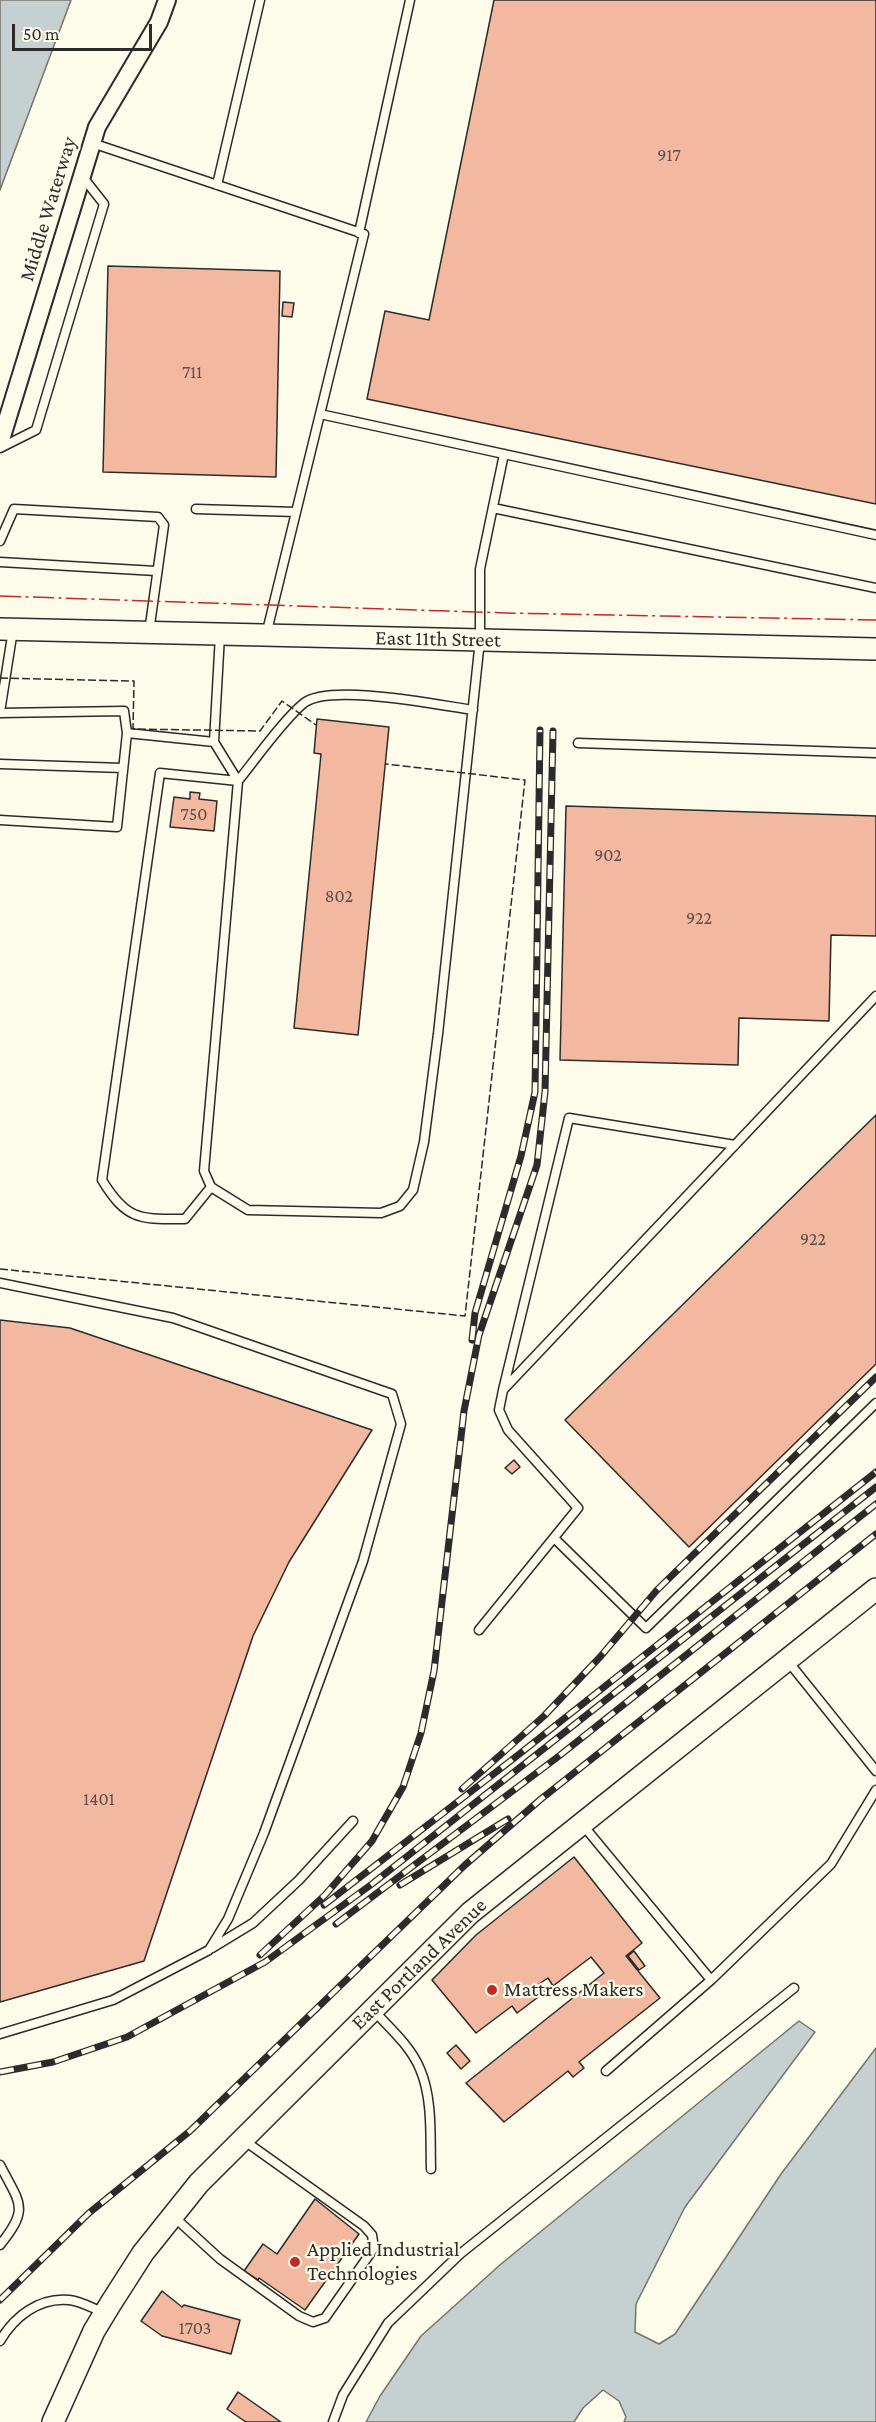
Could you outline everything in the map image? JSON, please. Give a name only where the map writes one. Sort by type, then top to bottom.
[{"type":"street","name":"Middle Waterway","points":[[0,443],[97,127],[159,22],[167,0]]},
{"type":"street","name":"East 11th Street","points":[[7,629],[876,649]]},
{"type":"street","name":"East Portland Avenue","points":[[53,2422],[105,2313],[143,2253],[199,2182],[470,1913],[876,1589]]},
{"type":"lane","points":[[218,185],[260,0]]},
{"type":"lane","points":[[359,233],[411,0]]},
{"type":"lane","points":[[92,143],[364,234],[266,635]]},
{"type":"lane","points":[[0,449],[36,430],[104,204],[82,175]]},
{"type":"lane","points":[[320,414],[876,535]]},
{"type":"lane","points":[[473,710],[360,694],[314,697],[299,708],[238,781],[204,1171],[211,1187],[248,1210],[381,1213],[400,1206],[413,1190],[424,1143],[438,1034],[473,710],[480,640],[480,569],[504,454]]},
{"type":"lane","points":[[493,508],[876,588]]},
{"type":"lane","points":[[0,541],[14,509],[158,517],[164,525],[149,632]]},
{"type":"lane","points":[[196,509],[296,512]]},
{"type":"lane","points":[[0,562],[156,572]]},
{"type":"lane","points":[[0,820],[117,827],[127,733],[124,711],[0,712],[7,629]]},
{"type":"lane","points":[[220,634],[214,742],[238,781]]},
{"type":"lane","points":[[127,733],[214,742]]},
{"type":"lane","points":[[578,743],[876,753]]},
{"type":"lane","points":[[0,764],[123,768]]},
{"type":"lane","points":[[211,1187],[185,1219],[143,1219],[116,1203],[102,1180],[160,773],[238,781]]},
{"type":"lane","points":[[503,1390],[876,996]]},
{"type":"lane","points":[[479,1630],[578,1508],[508,1430],[499,1410],[569,1118],[735,1145]]},
{"type":"lane","points":[[0,1283],[173,1318],[392,1394],[401,1424],[363,1561],[264,1833],[228,1919],[209,1950]]},
{"type":"lane","points":[[554,1538],[646,1628],[876,1402]]},
{"type":"lane","points":[[787,1660],[876,1770]]},
{"type":"lane","points":[[606,2071],[711,1980],[831,1864],[876,1790]]},
{"type":"lane","points":[[0,2034],[113,2000],[209,1950],[253,1923],[299,1880],[353,1821]]},
{"type":"lane","points":[[581,1823],[711,1980]]},
{"type":"lane","points":[[333,2422],[343,2395],[388,2323],[460,2254],[794,1988]]},
{"type":"lane","points":[[372,2008],[403,2043],[420,2068],[427,2101],[431,2169]]},
{"type":"lane","points":[[173,2215],[220,2259],[299,2316],[313,2322],[325,2318],[374,2248],[372,2235],[364,2226],[242,2139]]},
{"type":"lane","points":[[0,2165],[21,2206],[17,2224],[0,2245]]},
{"type":"lane","points":[[0,2341],[6,2330],[30,2307],[69,2300],[105,2313]]},
{"type":"shaded area","points":[[0,0],[71,0],[0,190]]},
{"type":"shaded area","points":[[799,2021],[815,2032],[685,2207],[636,2304],[635,2332],[659,2344],[675,2334],[781,2174],[876,2048],[876,2422],[624,2422],[626,2417],[619,2401],[603,2390],[583,2408],[574,2422],[366,2422],[380,2396],[421,2336],[501,2264]]},
{"type":"building","points":[[494,0],[876,0],[876,504],[367,399],[385,311],[429,320]]},
{"type":"building","points":[[108,266],[280,271],[276,477],[103,472]]},
{"type":"building","points":[[283,302],[294,303],[292,317],[282,316]]},
{"type":"building","points":[[317,719],[389,727],[358,1035],[294,1028],[321,754],[314,753]]},
{"type":"building","points":[[190,792],[200,793],[199,799],[217,801],[214,831],[170,827],[174,797],[190,799]]},
{"type":"building","points":[[566,806],[876,816],[876,936],[831,935],[829,1021],[739,1018],[738,1065],[560,1060]]},
{"type":"building","points":[[876,1115],[876,1364],[689,1547],[565,1420]]},
{"type":"building","points":[[0,1320],[70,1328],[372,1430],[289,1562],[253,1636],[144,1961],[0,2002]]},
{"type":"building","points":[[514,1460],[520,1467],[512,1474],[505,1468]]},
{"type":"building","name":"Mattress Makers","points":[[574,1857],[642,1943],[626,1956],[660,1998],[579,2062],[584,2068],[573,2077],[568,2071],[504,2122],[466,2083],[604,1973],[591,1957],[553,1986],[548,1978],[539,1984],[545,1992],[517,2013],[512,2006],[476,2033],[432,1980],[476,1935]]},
{"type":"building","points":[[634,1951],[645,1966],[639,1970],[628,1956]]},
{"type":"building","points":[[456,2045],[470,2061],[461,2069],[447,2053]]},
{"type":"building","name":"Applied Industrial Technologies","points":[[315,2199],[359,2234],[305,2310],[259,2278],[258,2280],[244,2271],[263,2244],[277,2254]]},
{"type":"building","points":[[162,2291],[182,2307],[184,2305],[240,2320],[231,2354],[162,2336],[141,2321]]},
{"type":"building","points":[[238,2392],[281,2422],[246,2422],[227,2409]]},
{"type":"railway","points":[[472,1340],[475,1313],[521,1156],[535,1092],[540,730]]},
{"type":"railway","points":[[260,1955],[325,1895],[372,1841],[403,1787],[421,1733],[434,1671],[464,1411],[479,1335],[537,1165],[545,1092],[553,731]]},
{"type":"railway","points":[[462,1789],[544,1716],[600,1657],[657,1590],[876,1377]]},
{"type":"railway","points":[[324,1905],[876,1472]]},
{"type":"railway","points":[[0,2072],[53,2062],[127,2037],[265,1962],[372,1884],[876,1487]]},
{"type":"railway","points":[[336,1924],[559,1756],[876,1504]]},
{"type":"railway","points":[[0,2300],[89,2213],[190,2131],[465,1865],[541,1799],[876,1534]]},
{"type":"railway","points":[[400,1885],[508,1819]]},
{"type":"fence","points":[[0,678],[134,681],[133,729],[260,731],[282,701],[316,725]]},
{"type":"fence","points":[[0,1269],[465,1316],[525,780],[386,764]]},
{"type":"power","points":[[0,596],[506,613],[876,620]]},
{"type":"place","name":"Mattress Makers","points":[[492,1990]]},
{"type":"place","name":"Applied Industrial Technologies","points":[[295,2262]]}]
